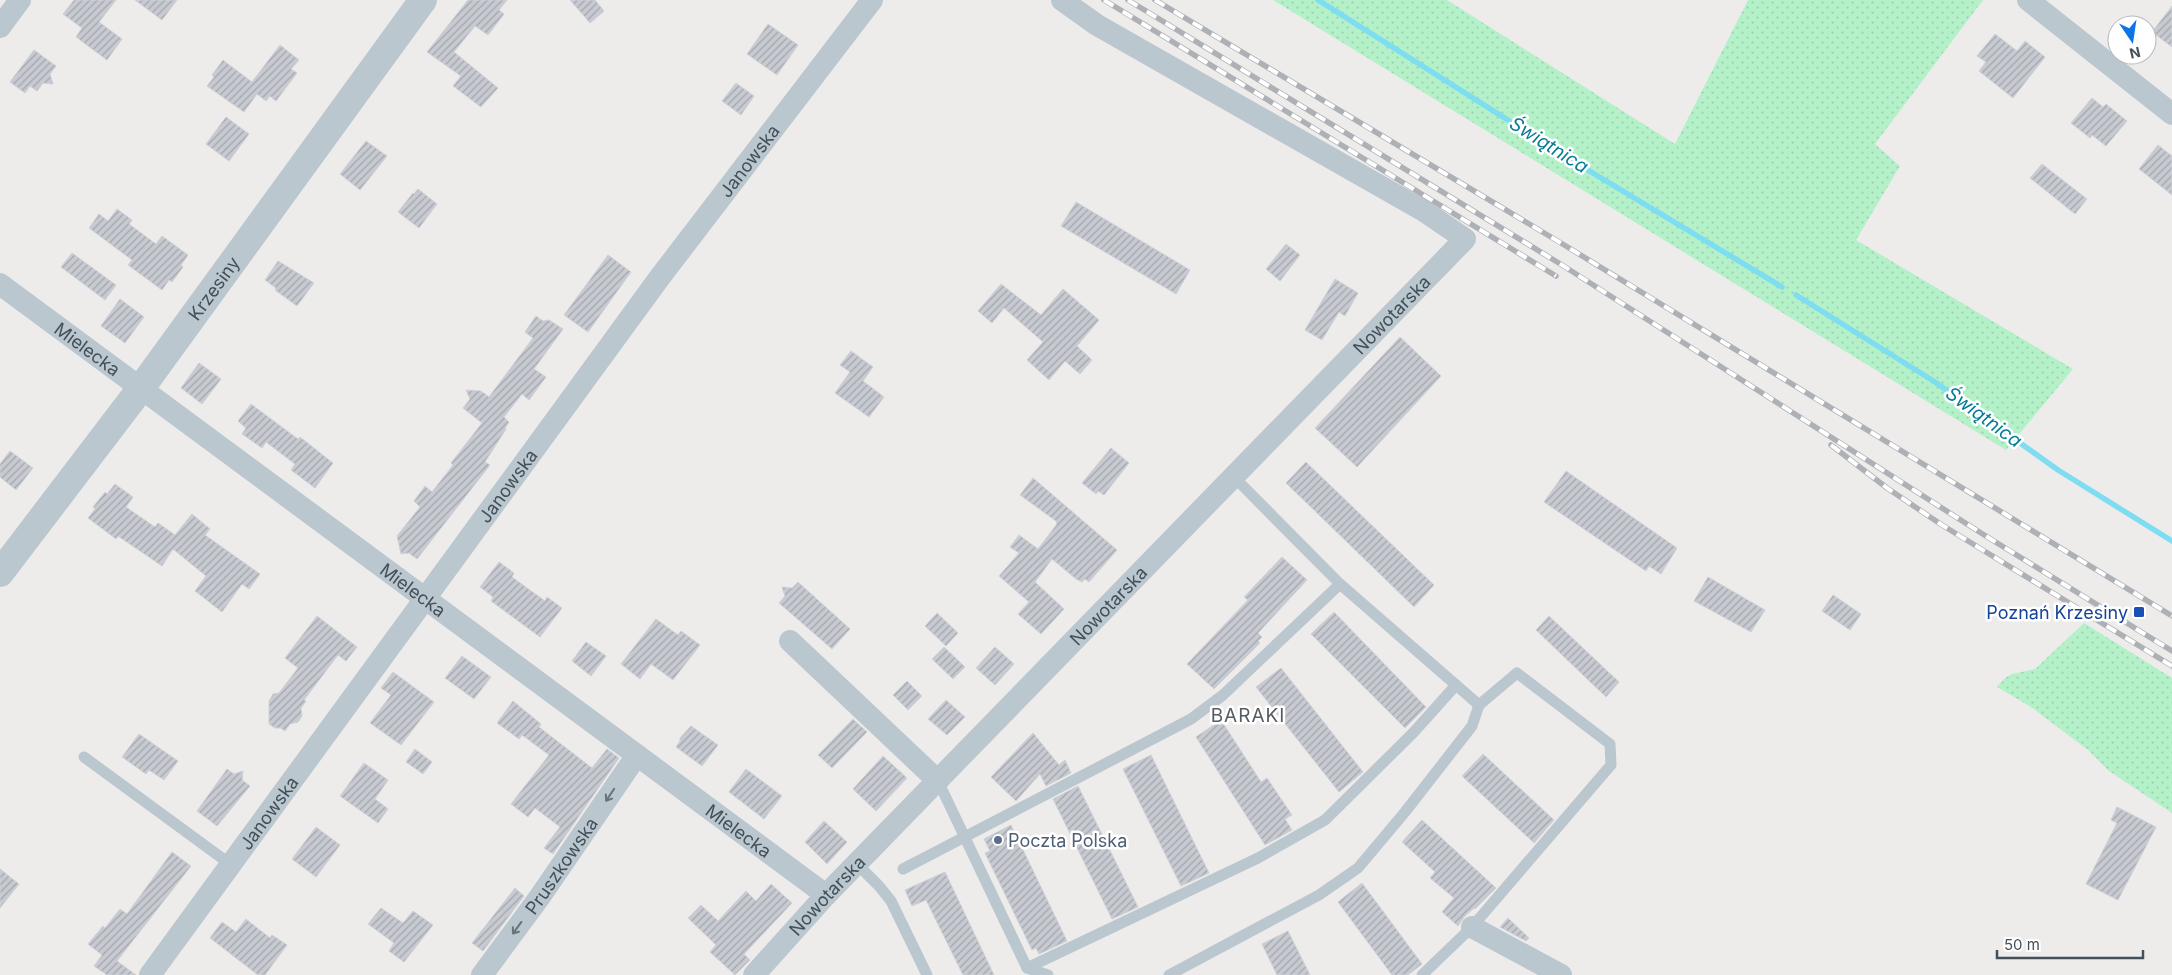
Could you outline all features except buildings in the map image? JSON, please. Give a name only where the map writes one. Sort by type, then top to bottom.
[{"type":"street","name":"Krzesiny","points":[[0,573],[141,388],[424,0]]},
{"type":"street","name":"Janowska","points":[[150,975],[665,270],[872,0]]},
{"type":"street","name":"Nowotarska","points":[[754,975],[826,895],[1465,238],[1424,211],[1097,25],[1062,0]]},
{"type":"street","points":[[2028,0],[2172,114]]},
{"type":"street","name":"Mielecka","points":[[0,284],[826,895]]},
{"type":"street","points":[[790,640],[938,781]]},
{"type":"street","name":"Pruszkowska","points":[[482,975],[539,898],[637,755]]},
{"type":"street","points":[[1472,927],[1560,975]]},
{"type":"lane","points":[[1234,477],[1340,584],[1479,705]]},
{"type":"lane","points":[[903,869],[1191,719],[1223,695],[1340,584]]},
{"type":"lane","points":[[1169,975],[1319,895],[1358,868],[1405,812],[1472,726],[1479,705],[1517,673],[1610,744],[1611,765],[1472,927],[1422,975]]},
{"type":"lane","points":[[1027,968],[1258,858],[1325,820],[1413,733],[1456,685]]},
{"type":"lane","points":[[84,757],[230,864]]},
{"type":"lane","points":[[938,781],[1027,968],[1048,975]]},
{"type":"lane","points":[[857,864],[880,886],[891,901],[927,975]]},
{"type":"green space","points":[[1273,0],[1447,0],[1675,144],[1748,0],[1983,0],[1875,144],[1900,166],[1856,240],[2073,369],[2006,450]]},
{"type":"green space","points":[[2084,623],[2172,678],[2172,813],[2109,771],[2088,750],[2031,707],[1997,687],[2005,678],[2012,674],[2035,669]]},
{"type":"waterway","name":"Świątnica","points":[[1318,0],[1563,155],[1782,287]]},
{"type":"waterway","name":"Świątnica","points":[[1796,295],[1935,382],[2058,470],[2172,541]]},
{"type":"railway","points":[[1104,0],[1556,276]]},
{"type":"railway","points":[[1128,0],[1562,265],[1981,533],[2172,651]]},
{"type":"railway","points":[[1155,0],[1556,240],[2172,616]]},
{"type":"railway","points":[[1831,445],[1887,488],[1942,525],[2172,666]]},
{"type":"place","name":"Poznań Krzesiny","points":[[2139,612]]},
{"type":"place","name":"Poczta Polska","points":[[998,840]]},
{"type":"district","name":"BARAKI","points":[[1248,715]]}]
